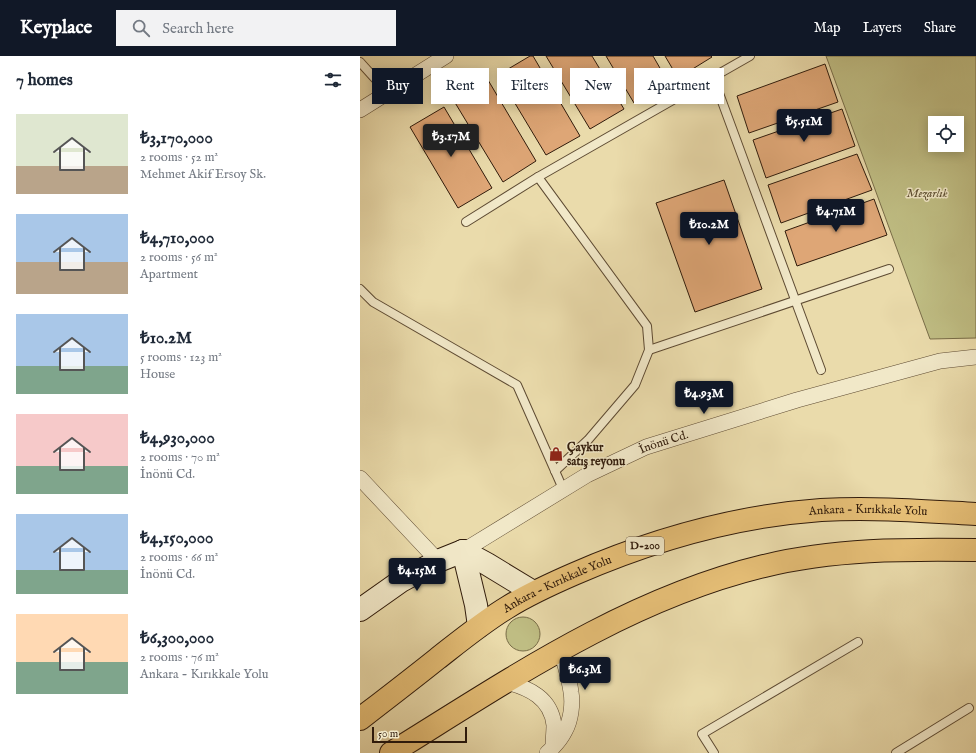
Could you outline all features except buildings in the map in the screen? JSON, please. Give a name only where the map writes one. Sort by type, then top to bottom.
[{"type":"highway","name":"Ankara - Kırıkkale Yolu","points":[[360,719],[479,626],[506,608],[533,592],[592,566],[637,549],[692,531],[790,513],[864,508],[976,514]]},
{"type":"highway","points":[[390,753],[560,649],[622,617],[661,600],[727,576],[805,558],[858,552],[976,550]]},
{"type":"street","points":[[423,71],[446,56]]},
{"type":"street","points":[[360,110],[372,103]]},
{"type":"street","name":"İnönü Cd.","points":[[360,610],[401,581],[438,561],[463,551],[586,475],[646,447],[797,400],[940,361],[976,357]]},
{"type":"street","points":[[360,478],[438,561]]},
{"type":"street","points":[[463,551],[533,592]]},
{"type":"street","points":[[463,551],[476,605],[479,626]]},
{"type":"street","points":[[550,750],[565,731],[570,719],[572,704],[572,692],[560,649]]},
{"type":"street","points":[[506,682],[529,690],[538,695],[544,702],[550,712],[554,725],[550,750]]},
{"type":"lane","points":[[724,71],[750,56]]},
{"type":"lane","points":[[360,62],[372,75]]},
{"type":"lane","points":[[466,222],[538,177],[666,104]]},
{"type":"lane","points":[[723,104],[821,370]]},
{"type":"lane","points":[[538,177],[647,326],[649,350],[635,385],[588,440],[555,471]]},
{"type":"lane","points":[[649,350],[889,269]]},
{"type":"lane","points":[[360,289],[373,302],[517,386],[563,489]]},
{"type":"lane","points":[[714,753],[702,734],[858,642]]},
{"type":"lane","points":[[896,753],[969,708]]},
{"type":"green space","name":"Mezarlık","points":[[826,56],[976,56],[976,338],[930,339]]},
{"type":"green space","points":[[526,617],[535,622],[539,627],[539,641],[535,646],[530,650],[520,651],[516,650],[507,641],[506,631],[507,627],[516,618]]},
{"type":"place","name":"Çaykur satış reyonu","points":[[556,454]]}]
